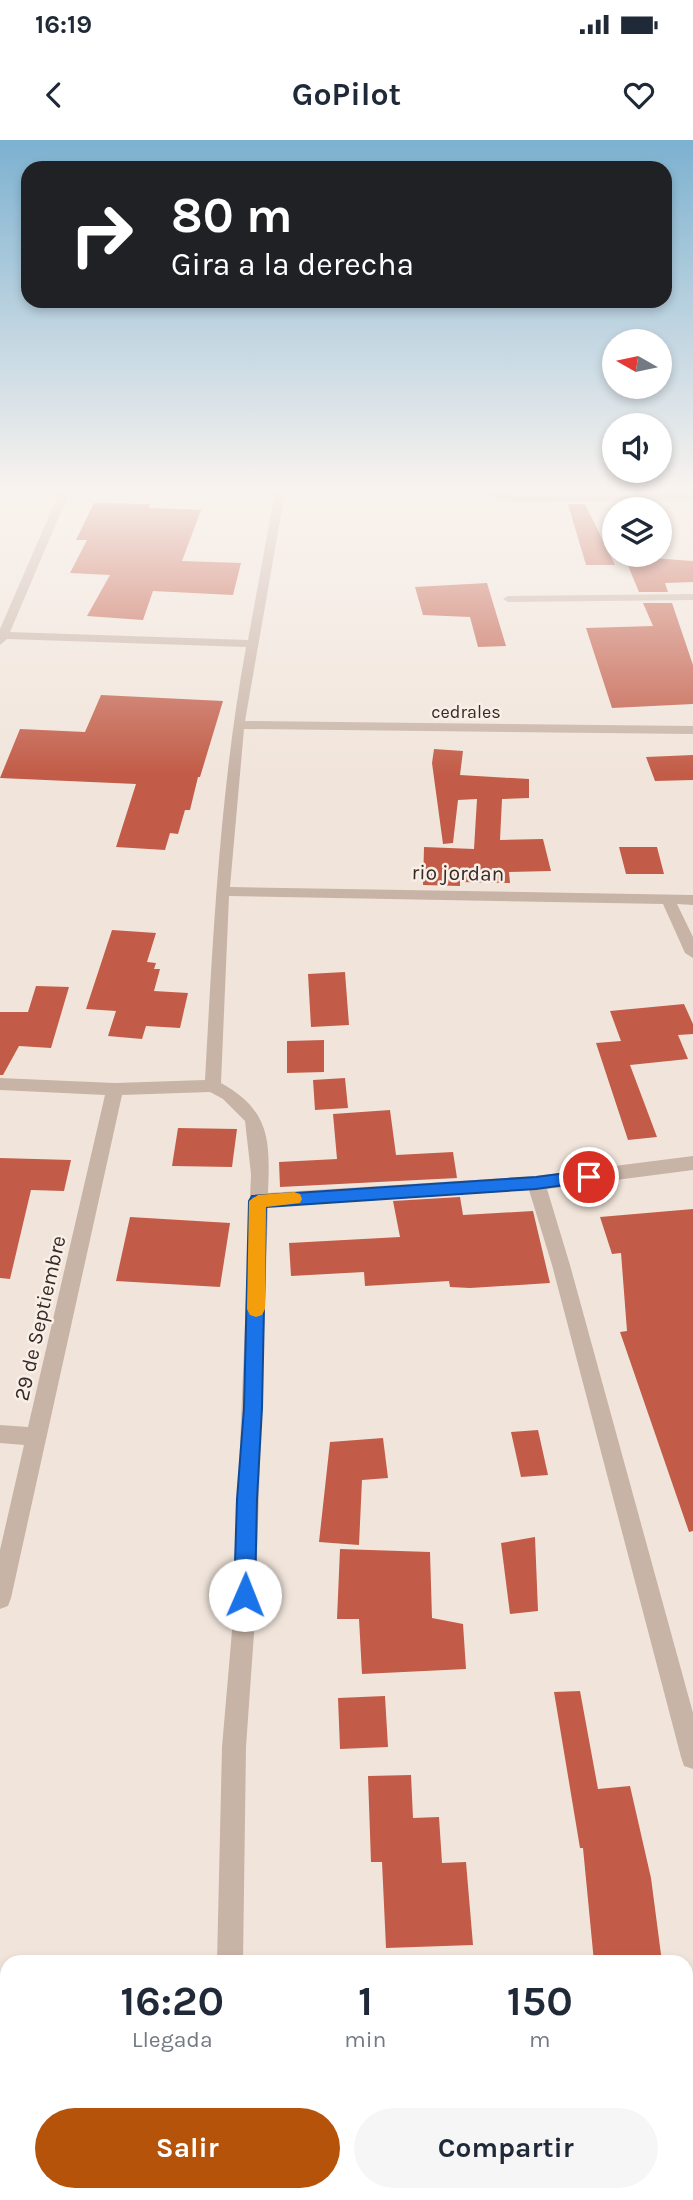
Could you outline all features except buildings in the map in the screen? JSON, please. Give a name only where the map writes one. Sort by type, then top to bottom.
[{"type":"street","points":[[25,582],[1,637],[253,644]]},
{"type":"street","points":[[213,1086],[222,891],[238,724],[264,582]]},
{"type":"street","points":[[508,599],[693,597]]},
{"type":"street","name":"cedrales","points":[[238,724],[441,729],[693,730]]},
{"type":"street","name":"rio jordan","points":[[222,891],[559,895],[693,900]]},
{"type":"street","points":[[668,900],[693,953]]},
{"type":"street","points":[[0,1084],[116,1089],[213,1086],[235,1098],[255,1121],[260,1174],[244,1619],[234,1747],[230,1955]]},
{"type":"street","name":"29 de Septiembre","points":[[0,1598],[116,1089]]},
{"type":"street","points":[[258,1201],[536,1183],[693,1163]]},
{"type":"street","points":[[536,1183],[565,1278],[693,1757]]},
{"type":"street","points":[[0,1434],[36,1437]]},
{"type":"slow traffic","points":[[256,1309],[258,1201],[294,1199]]},
{"type":"route","points":[[245,1595],[258,1201],[536,1183],[589,1177]]}]
